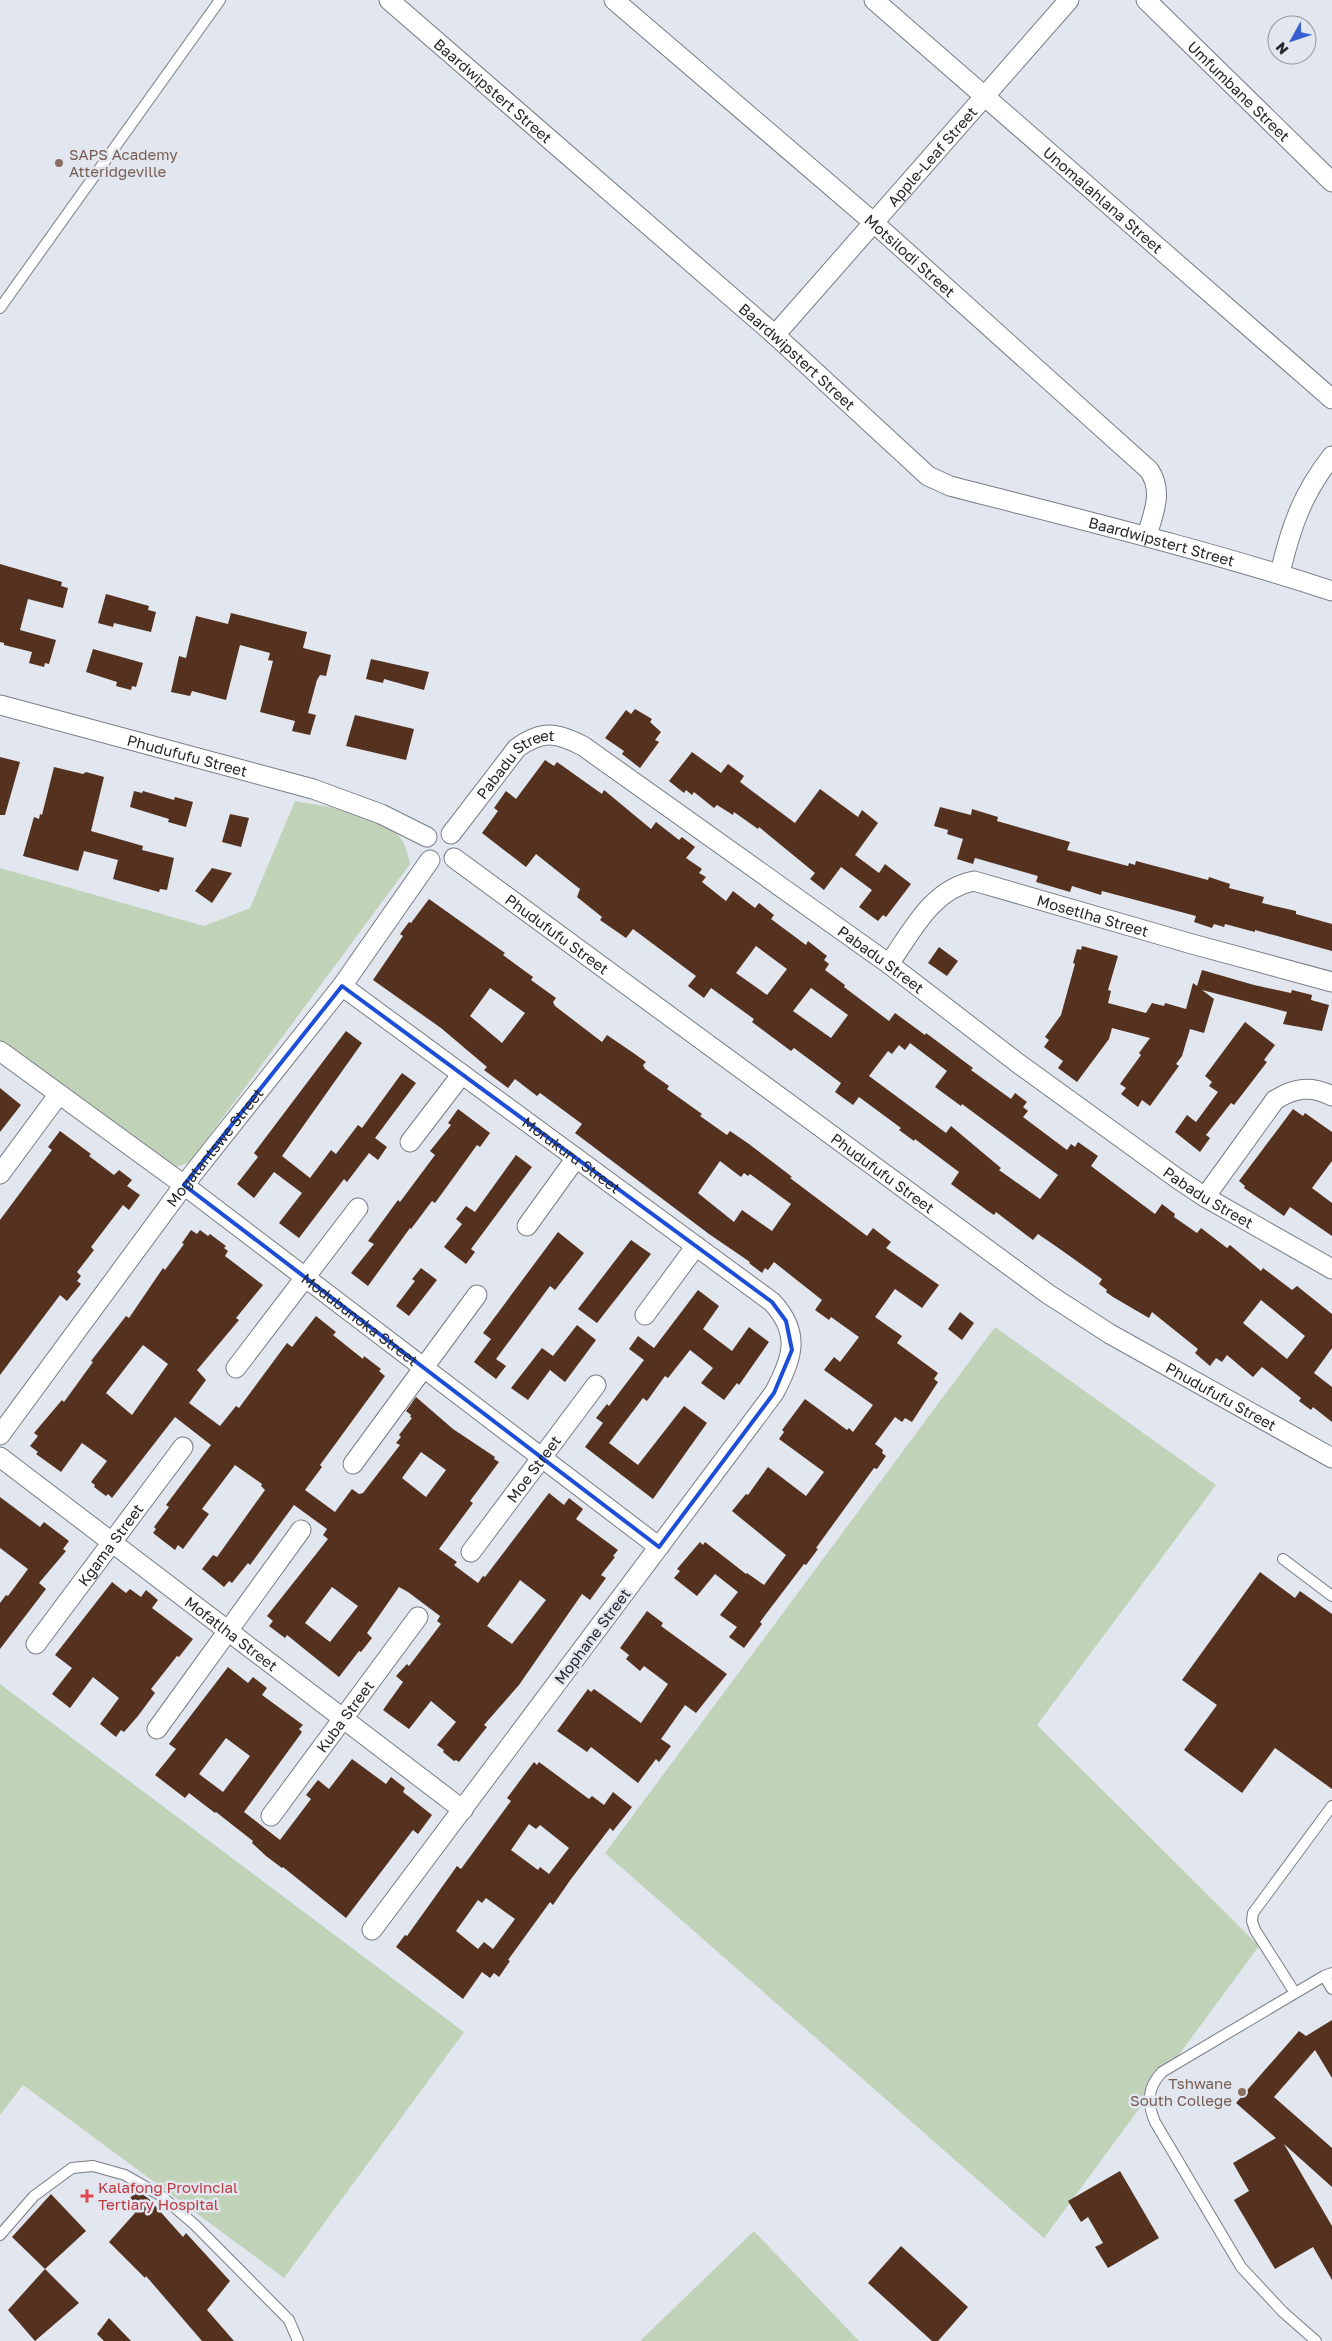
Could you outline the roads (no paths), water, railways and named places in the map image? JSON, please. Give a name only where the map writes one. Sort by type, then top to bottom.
[{"type":"street","name":"Baardwipstert Street","points":[[389,0],[775,335],[918,469],[928,476],[950,486],[1147,536],[1332,590]]},
{"type":"street","name":"Motsilodi Street","points":[[614,0],[873,222],[1149,470],[1155,479],[1158,498],[1147,536]]},
{"type":"street","name":"Unomalahlana Street","points":[[874,0],[1332,399]]},
{"type":"street","name":"Apple-Leaf Street","points":[[775,335],[1069,0]]},
{"type":"street","name":"Umfumbane Street","points":[[1146,0],[1332,182]]},
{"type":"street","points":[[1280,574],[1290,529],[1299,507],[1314,478],[1332,456]]},
{"type":"street","name":"Phudufufu Street","points":[[0,705],[314,789],[381,814],[426,837]]},
{"type":"street","name":"Pabadu Street","points":[[451,834],[517,748],[531,738],[547,734],[564,736],[583,746],[889,964],[1019,1064],[1205,1197],[1332,1269]]},
{"type":"street","points":[[441,830],[451,834],[458,848],[454,858],[444,864],[438,864],[430,860],[424,848],[426,837],[435,831],[441,830]]},
{"type":"street","name":"Phudufufu Street","points":[[454,858],[1048,1294],[1110,1334],[1332,1458]]},
{"type":"street","name":"Mogatantswe Street","points":[[0,1435],[184,1185],[342,986],[430,860]]},
{"type":"street","name":"Mosetlha Street","points":[[889,964],[932,903],[945,891],[960,884],[974,881],[1332,982]]},
{"type":"street","name":"Morukuru Street","points":[[342,986],[772,1302],[786,1321],[791,1334]]},
{"type":"street","name":"Modubunoka Street","points":[[0,1051],[184,1185],[659,1547]]},
{"type":"street","points":[[410,1142],[462,1074]]},
{"type":"street","points":[[1205,1197],[1275,1100],[1290,1090],[1308,1088],[1332,1096]]},
{"type":"street","points":[[0,1174],[59,1094]]},
{"type":"street","points":[[527,1226],[576,1158]]},
{"type":"street","points":[[236,1368],[358,1208]]},
{"type":"street","points":[[645,1315],[696,1246]]},
{"type":"street","points":[[353,1464],[477,1295]]},
{"type":"street","name":"Mophane Street","points":[[372,1930],[774,1393],[788,1365],[792,1350],[791,1334]]},
{"type":"street","name":"Moe Street","points":[[471,1552],[596,1385]]},
{"type":"street","name":"Kgama Street","points":[[36,1644],[183,1447]]},
{"type":"street","name":"Mofatlha Street","points":[[0,1457],[462,1810]]},
{"type":"street","points":[[157,1729],[301,1530]]},
{"type":"street","name":"Kuba Street","points":[[271,1816],[418,1616]]},
{"type":"lane","points":[[0,308],[220,0]]},
{"type":"lane","points":[[1283,1560],[1332,1596]]},
{"type":"lane","points":[[1295,1993],[1255,1930],[1252,1921],[1253,1913],[1332,1806]]},
{"type":"lane","points":[[1316,2341],[1283,2312],[1241,2267],[1155,2122],[1149,2102],[1152,2085],[1162,2072],[1328,1974],[1332,1989]]},
{"type":"lane","points":[[0,2235],[34,2196],[72,2168],[93,2166],[125,2175],[160,2195],[195,2225],[290,2320],[298,2341]]},
{"type":"place","name":"SAPS Academy Atteridgeville","points":[[59,163]]},
{"type":"place","name":"Tshwane South College","points":[[1242,2092]]},
{"type":"place","name":"Kalafong Provincial Tertiary Hospital","points":[[87,2196]]}]
